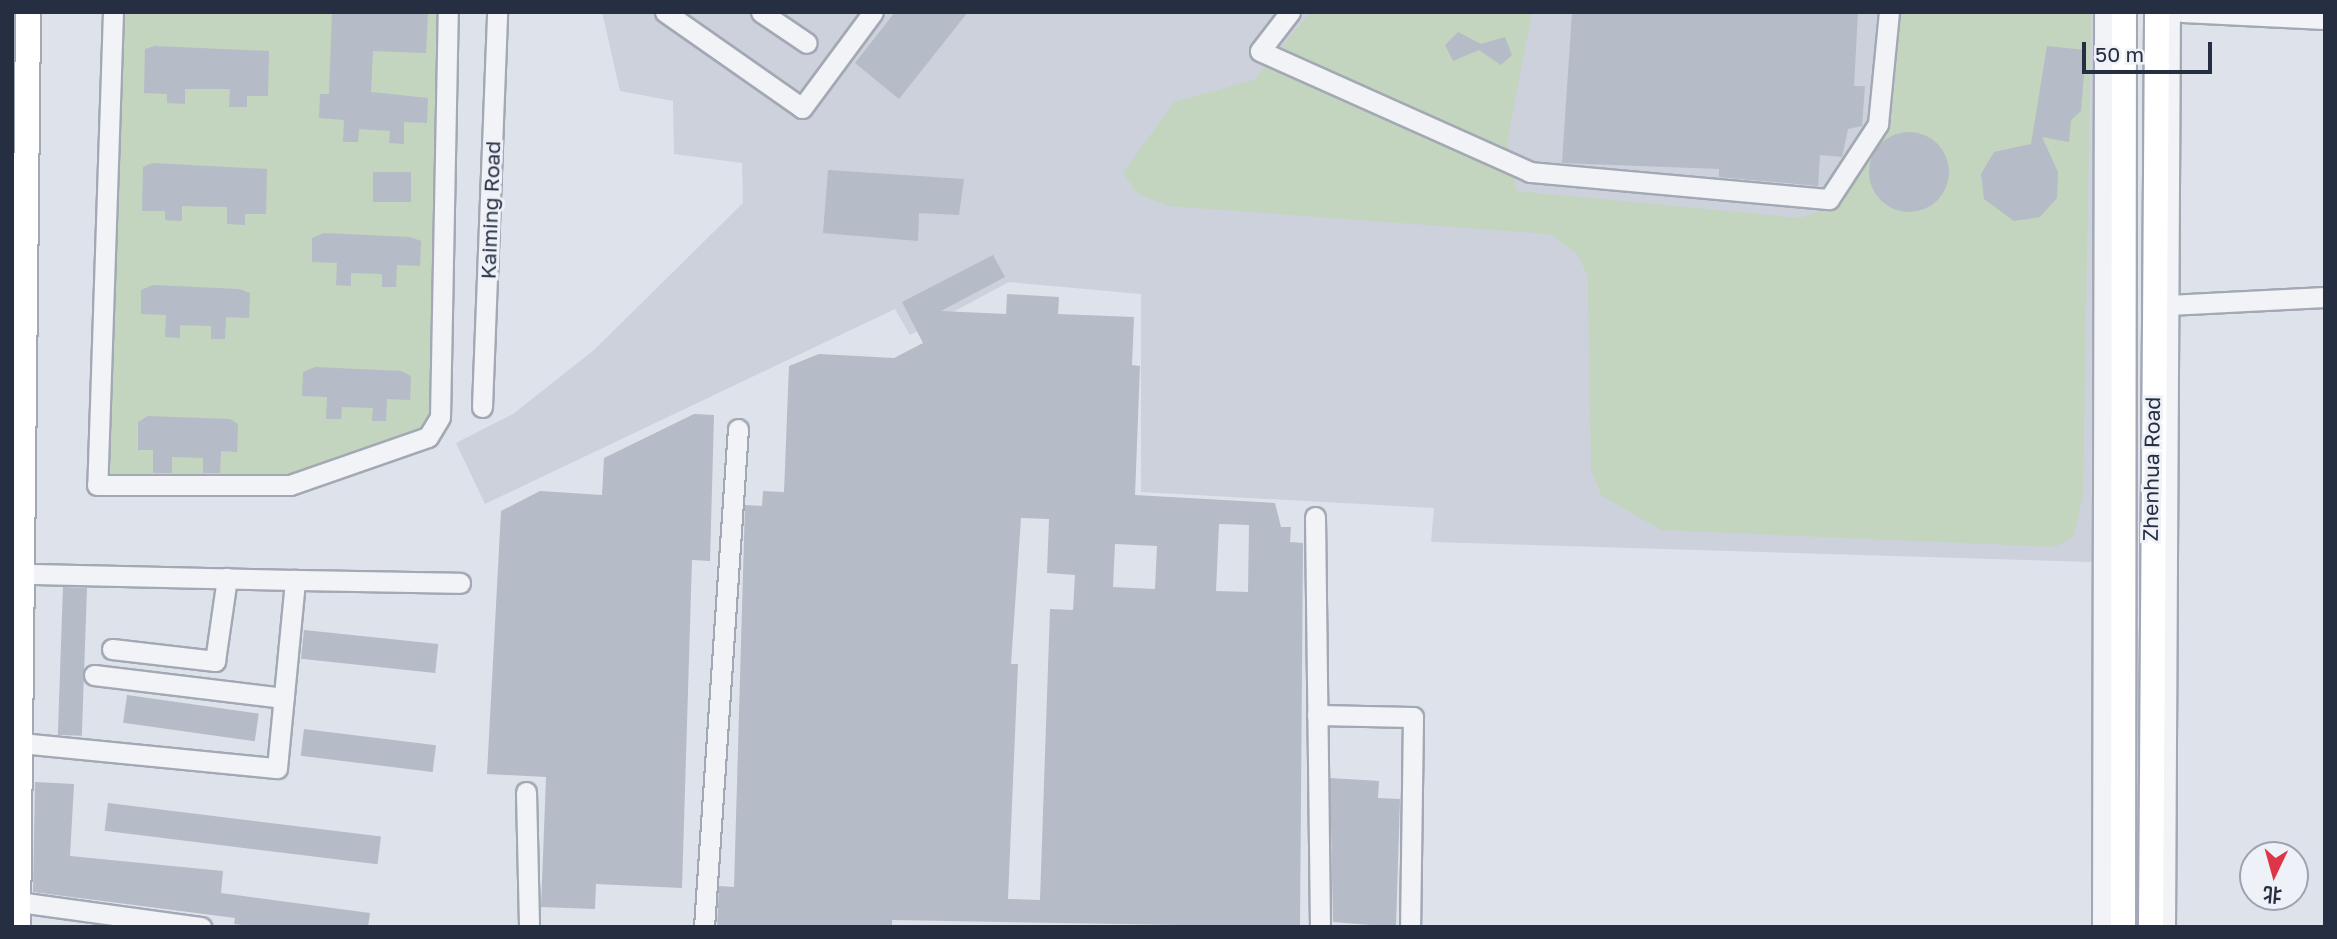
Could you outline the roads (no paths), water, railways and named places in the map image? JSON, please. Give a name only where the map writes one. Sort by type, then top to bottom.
[{"type":"main road","points":[[18,915],[28,12]]},
{"type":"main road","name":"Zhenhua Road","points":[[2123,927],[2124,12]]},
{"type":"main road","name":"Zhenhua Road","points":[[2151,927],[2157,12]]},
{"type":"street","points":[[113,12],[97,485],[290,485],[428,437],[440,417],[447,12]]},
{"type":"street","name":"Kaiming Road","points":[[482,407],[497,12]]},
{"type":"street","points":[[665,12],[802,108],[873,12]]},
{"type":"street","points":[[761,12],[807,43]]},
{"type":"street","points":[[1290,12],[1260,51],[1530,172],[1829,199],[1878,124],[1889,12]]},
{"type":"street","points":[[2102,927],[2104,12]]},
{"type":"street","points":[[2165,927],[2170,12]]},
{"type":"street","points":[[2182,12],[2313,16]]},
{"type":"street","points":[[2168,306],[2325,297]]},
{"type":"street","points":[[704,927],[738,429]]},
{"type":"street","points":[[1315,517],[1320,927]]},
{"type":"street","points":[[22,574],[460,583]]},
{"type":"street","points":[[112,649],[215,661],[227,578]]},
{"type":"street","points":[[20,743],[277,768],[295,580]]},
{"type":"street","points":[[93,675],[284,698]]},
{"type":"street","points":[[1317,715],[1413,717],[1410,927]]},
{"type":"street","points":[[526,792],[528,927]]},
{"type":"street","points":[[18,915],[201,927]]}]
